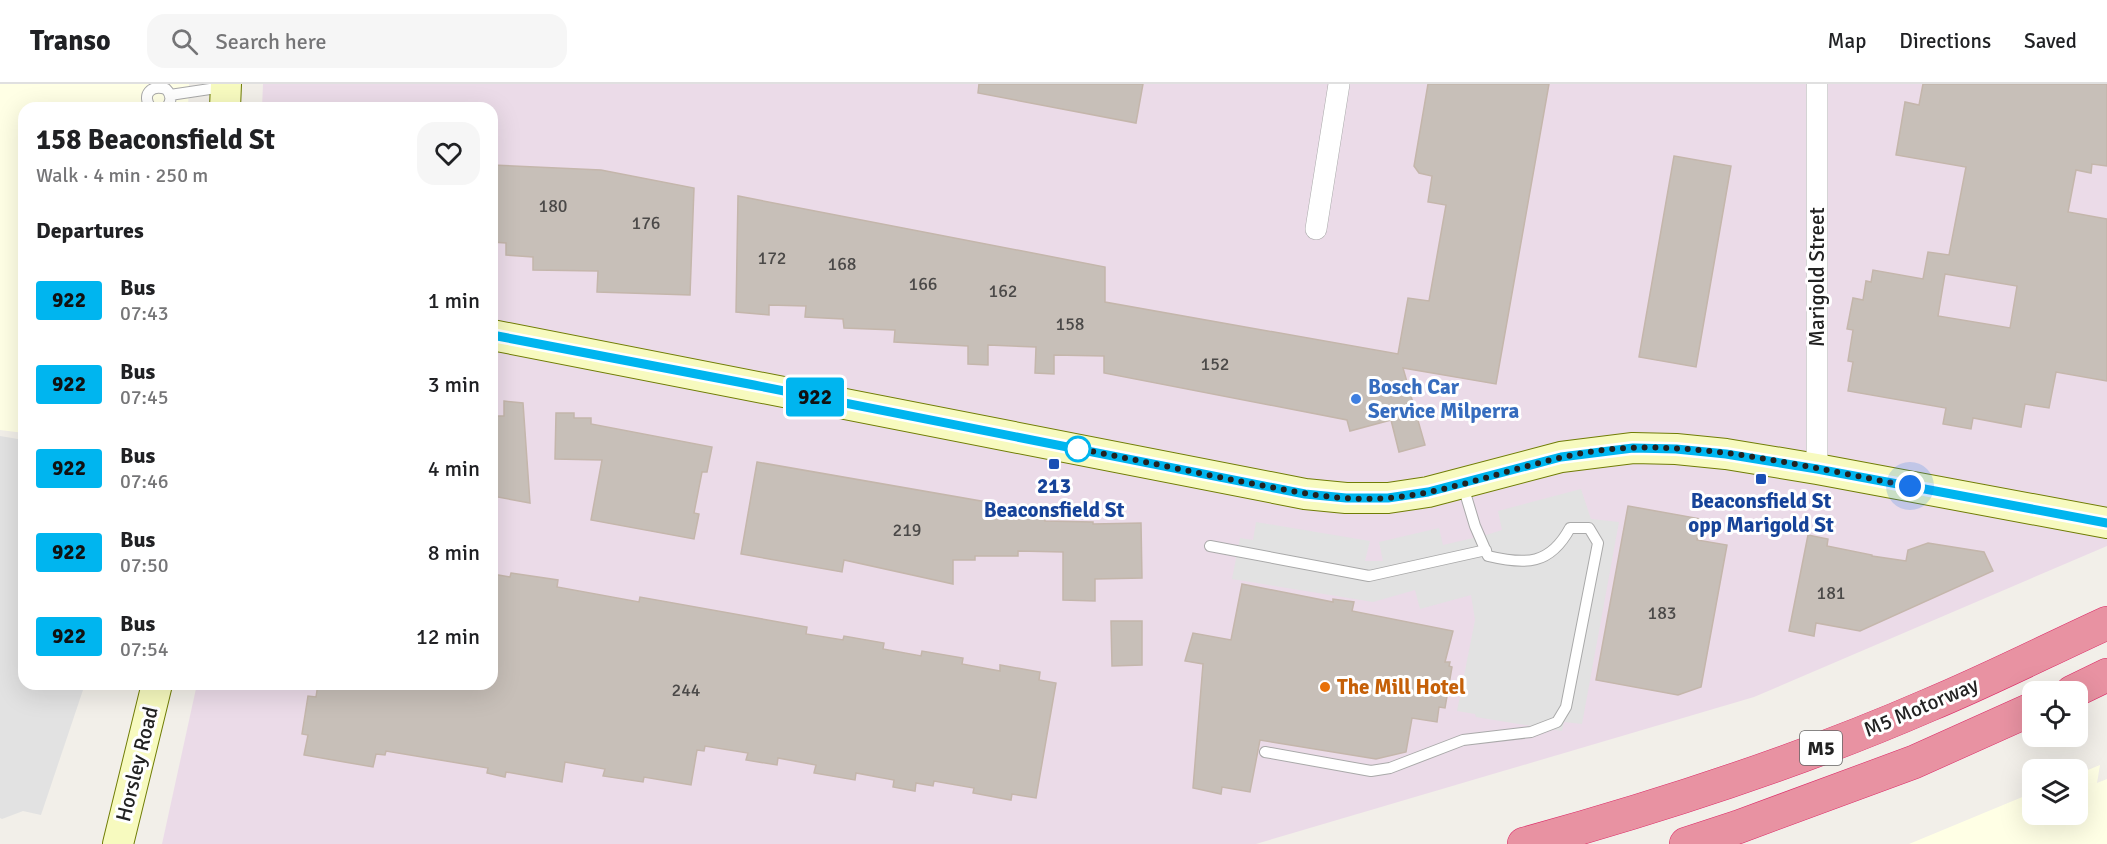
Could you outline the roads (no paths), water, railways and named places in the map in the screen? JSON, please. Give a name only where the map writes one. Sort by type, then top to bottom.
[{"type":"highway","name":"M5 Motorway","points":[[1524,844],[1617,819],[1749,776],[1929,705],[2107,623]]},
{"type":"highway","points":[[2088,684],[2107,675]]},
{"type":"highway","name":"M5","points":[[1686,844],[1914,762],[2022,713]]},
{"type":"main road","points":[[498,336],[1305,494],[1346,498],[1388,498],[1428,492],[1561,457],[1633,448],[1676,449],[1726,454],[1817,469],[2107,523]]},
{"type":"main road","name":"Horsley Road","points":[[120,837],[156,690]]},
{"type":"street","points":[[1316,229],[1339,84]]},
{"type":"street","name":"Marigold Street","points":[[1817,84],[1817,469]]},
{"type":"lane","points":[[147,102],[150,90],[156,87],[163,87],[170,94],[169,102]]},
{"type":"lane","points":[[170,94],[226,93]]},
{"type":"lane","points":[[1265,752],[1371,771],[1390,768],[1463,740],[1531,732],[1557,723],[1566,706],[1598,543],[1589,528],[1570,528],[1562,543],[1545,557],[1514,563],[1488,556],[1475,526],[1462,483]]},
{"type":"lane","points":[[1210,546],[1369,576],[1486,550]]},
{"type":"place","name":"Bosch Car Service Milperra","points":[[1356,399]]},
{"type":"place","name":"213 Beaconsfield St","points":[[1054,464]]},
{"type":"place","name":"Beaconsfield St opp Marigold St","points":[[1761,479]]},
{"type":"place","name":"The Mill Hotel","points":[[1325,687]]}]
